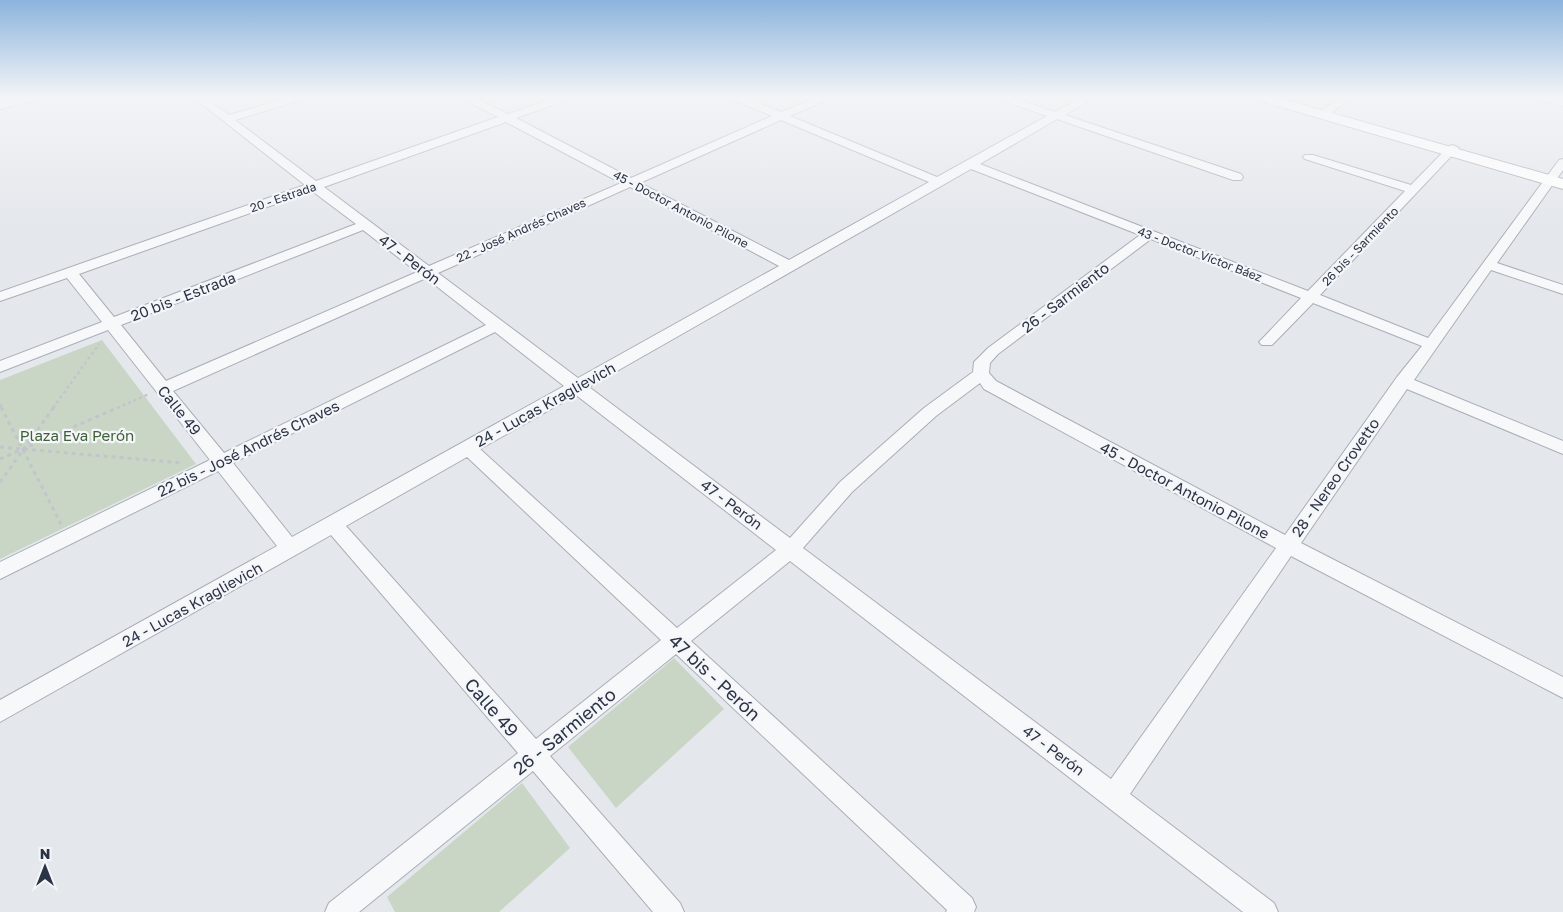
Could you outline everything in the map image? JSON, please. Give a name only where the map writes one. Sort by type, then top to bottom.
[{"type":"street","name":"47 - Perón","points":[[255,140],[1265,912]]},
{"type":"street","name":"20 - Estrada","points":[[0,297],[445,140]]},
{"type":"street","name":"45 - Doctor Antonio Pilone","points":[[548,140],[789,266]]},
{"type":"street","name":"22 - José Andrés Chaves","points":[[164,389],[727,140]]},
{"type":"street","points":[[837,140],[938,182]]},
{"type":"street","name":"24 - Lucas Kraglievich","points":[[0,712],[1013,140]]},
{"type":"street","points":[[1128,140],[1237,177]]},
{"type":"street","points":[[1416,140],[1557,180]]},
{"type":"street","name":"26 bis - Sarmiento","points":[[1267,342],[1452,150]]},
{"type":"street","points":[[1309,157],[1414,190]]},
{"type":"street","name":"28 - Nereo Crovetto","points":[[1114,796],[1403,381],[1557,180],[1563,162]]},
{"type":"street","name":"43 - Doctor Víctor Báez","points":[[970,164],[1431,344]]},
{"type":"street","name":"20 bis - Estrada","points":[[0,367],[366,225]]},
{"type":"street","name":"26 - Sarmiento","points":[[338,912],[791,549],[846,487],[982,368],[993,351],[1149,234]]},
{"type":"street","points":[[1490,265],[1563,290]]},
{"type":"street","name":"Calle 49","points":[[70,272],[290,548]]},
{"type":"street","name":"22 bis - José Andrés Chaves","points":[[0,571],[497,325]]},
{"type":"street","name":"45 - Doctor Antonio Pilone","points":[[982,368],[990,385],[1287,545],[1563,688]]},
{"type":"street","points":[[1403,381],[1563,448]]},
{"type":"street","name":"47 bis - Perón","points":[[468,448],[961,910]]},
{"type":"street","name":"Calle 49","points":[[333,524],[671,912]]},
{"type":"path","points":[[0,482],[102,340]]},
{"type":"path","points":[[0,459],[164,389]]},
{"type":"path","points":[[0,404],[63,529]]},
{"type":"path","points":[[0,447],[186,463]]},
{"type":"green space","name":"Plaza Eva Perón","points":[[102,340],[196,464],[0,559],[0,380]]},
{"type":"green space","points":[[674,658],[724,709],[616,808],[568,747]]},
{"type":"green space","points":[[522,783],[570,848],[499,912],[395,912],[387,897]]}]
